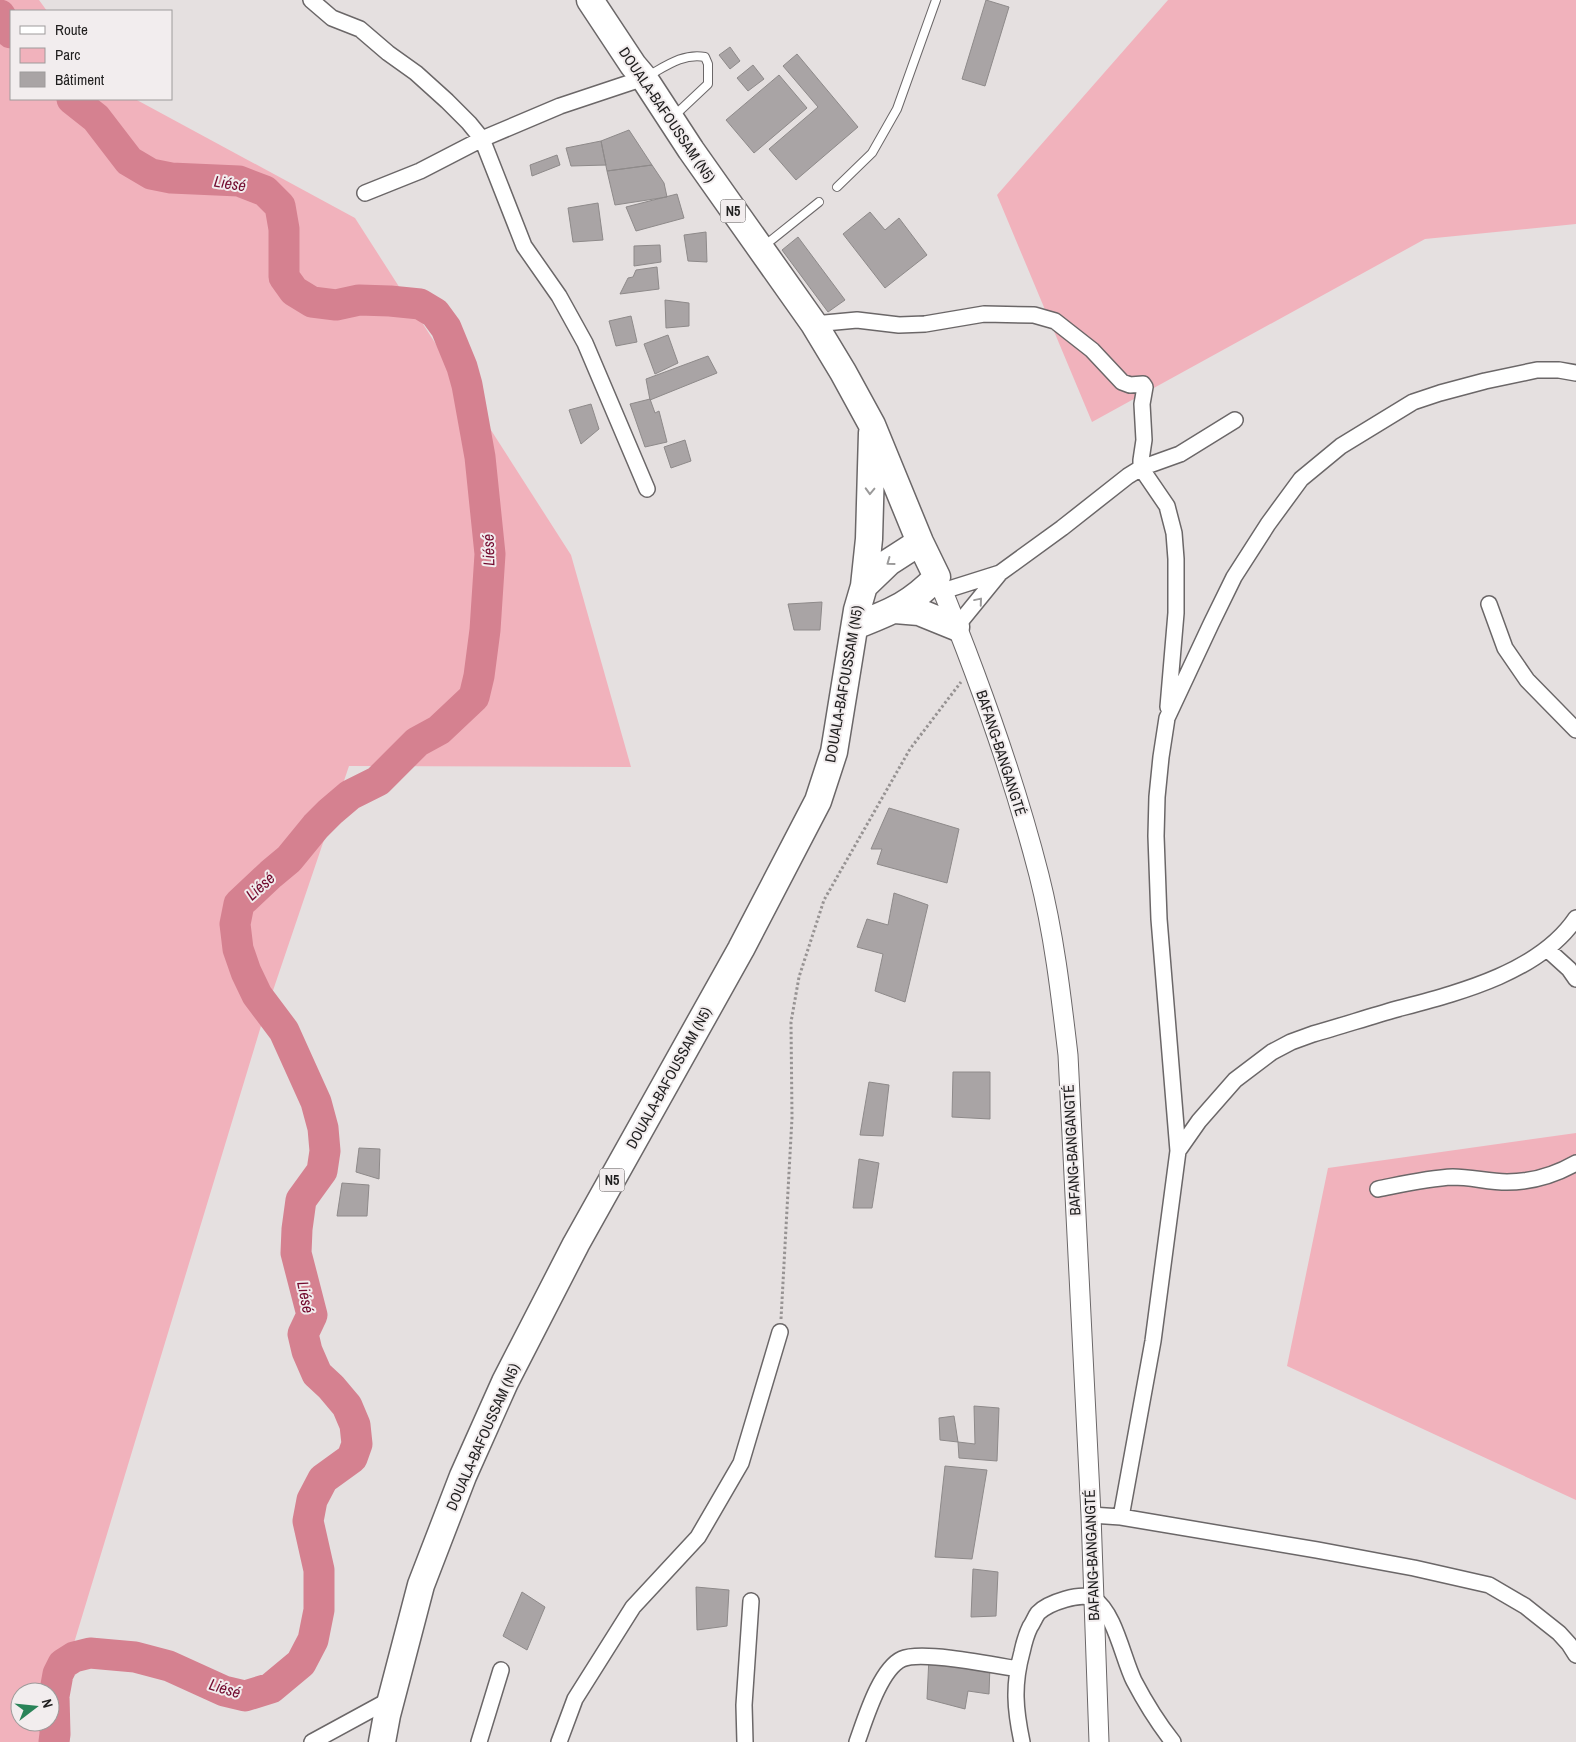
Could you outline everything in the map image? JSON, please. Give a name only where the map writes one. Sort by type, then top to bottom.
[{"type":"highway","name":"DOUALA-BAFOUSSAM (N5)","points":[[590,0],[633,65],[644,78],[690,150],[814,324],[844,372],[872,425],[920,542],[940,584]]},
{"type":"highway","points":[[864,586],[869,539],[872,425]]},
{"type":"highway","name":"DOUALA-BAFOUSSAM (N5)","points":[[382,1742],[421,1585],[463,1476],[505,1382],[576,1244],[741,949],[818,801],[834,752],[857,610],[864,586],[889,562],[920,542]]},
{"type":"highway","points":[[855,626],[895,610],[923,592],[940,584]]},
{"type":"highway","points":[[895,610],[919,612],[956,627]]},
{"type":"street","points":[[311,0],[332,18],[360,29],[388,53],[416,73],[447,101],[482,139],[524,246],[559,296],[586,343],[647,489]]},
{"type":"street","points":[[365,193],[420,171],[482,139],[560,106],[644,78]]},
{"type":"street","points":[[814,324],[856,320],[900,325],[925,324],[984,314],[1034,315],[1055,321],[1092,350],[1122,382],[1130,385],[1139,384],[1145,387],[1142,404],[1144,440],[1141,468],[1167,506],[1174,533],[1176,559],[1176,613],[1168,718],[1157,797],[1156,836],[1159,919],[1178,1151],[1154,1341],[1121,1517]]},
{"type":"street","points":[[1168,718],[1234,577],[1268,524],[1301,479],[1341,446],[1413,402],[1485,381],[1537,370],[1559,370],[1576,374]]},
{"type":"street","points":[[956,627],[1000,573],[1062,528],[1114,486],[1141,468],[1180,454],[1235,420]]},
{"type":"street","points":[[940,584],[1000,573]]},
{"type":"street","name":"BAFANG-BANGANGTÉ","points":[[940,584],[973,667],[1039,876],[1053,943],[1062,1003],[1068,1055],[1091,1515],[1099,1742]]},
{"type":"street","points":[[1489,604],[1505,648],[1527,680],[1576,730]]},
{"type":"street","points":[[1178,1151],[1220,1096],[1235,1080],[1272,1052],[1291,1042],[1313,1034],[1482,984],[1548,950],[1576,918]]},
{"type":"street","points":[[1548,950],[1569,968],[1576,978]]},
{"type":"street","points":[[1378,1189],[1430,1179],[1455,1177],[1507,1182],[1530,1180],[1550,1176],[1576,1163]]},
{"type":"street","points":[[559,1742],[575,1699],[632,1607],[698,1536],[742,1463],[780,1332]]},
{"type":"street","points":[[1091,1515],[1121,1517],[1317,1550],[1488,1585],[1525,1606],[1559,1633],[1576,1655]]},
{"type":"street","points":[[1022,1742],[1016,1716],[1015,1700],[1017,1669],[1027,1633],[1037,1614],[1054,1602],[1080,1596],[1094,1599],[1106,1613],[1120,1641],[1138,1688],[1173,1742]]},
{"type":"street","points":[[745,1742],[744,1705],[752,1601]]},
{"type":"street","points":[[856,1742],[877,1688],[892,1667],[902,1659],[917,1656],[960,1660],[1017,1669]]},
{"type":"street","points":[[479,1742],[501,1670]]},
{"type":"street","points":[[312,1742],[392,1699]]},
{"type":"lane","points":[[837,187],[872,152],[897,109],[936,0]]},
{"type":"lane","points":[[644,78],[677,59],[694,55],[705,57],[708,64],[708,84],[670,119]]},
{"type":"lane","points":[[760,249],[819,202]]},
{"type":"path","points":[[780,1332],[792,1118],[791,1022],[799,978],[824,900],[910,749],[973,667]]},
{"type":"green space","points":[[0,0],[39,0],[46,10],[10,10],[10,100],[137,100],[355,218],[571,555],[631,767],[349,766],[261,1026],[60,1689],[60,1682],[10,1682],[10,1732],[47,1732],[44,1742],[0,1742]]},
{"type":"green space","points":[[1168,0],[1576,0],[1576,224],[1425,239],[1092,422],[997,195]]},
{"type":"green space","points":[[1576,1133],[1576,1500],[1287,1366],[1328,1168]]},
{"type":"building","points":[[986,0],[1009,7],[985,86],[962,79]]},
{"type":"building","points":[[730,47],[740,61],[730,69],[719,55]]},
{"type":"building","points":[[797,54],[858,127],[796,180],[769,149],[818,107],[783,66]]},
{"type":"building","points":[[753,65],[764,79],[748,91],[737,78]]},
{"type":"building","points":[[779,75],[807,108],[754,153],[726,120]]},
{"type":"building","points":[[629,130],[652,165],[607,171],[601,141]]},
{"type":"building","points":[[601,141],[606,165],[571,166],[566,148]]},
{"type":"building","points":[[557,155],[560,165],[532,176],[530,165]]},
{"type":"building","points":[[652,165],[664,183],[667,197],[615,205],[607,171]]},
{"type":"building","points":[[677,194],[684,218],[636,231],[626,207]]},
{"type":"building","points":[[598,203],[603,240],[573,242],[568,208]]},
{"type":"building","points":[[870,212],[885,230],[899,218],[927,255],[885,288],[843,234]]},
{"type":"building","points":[[706,232],[707,262],[688,261],[684,235]]},
{"type":"building","points":[[798,237],[845,300],[828,312],[782,250]]},
{"type":"building","points":[[660,245],[661,262],[634,266],[634,246]]},
{"type":"building","points":[[657,267],[659,289],[620,294],[628,278],[633,277],[636,270]]},
{"type":"building","points":[[665,300],[689,303],[689,326],[666,328]]},
{"type":"building","points":[[631,316],[637,342],[616,346],[609,321]]},
{"type":"building","points":[[668,335],[678,363],[655,374],[644,344]]},
{"type":"building","points":[[708,356],[717,373],[650,400],[646,379]]},
{"type":"building","points":[[650,399],[655,413],[659,411],[667,442],[645,447],[630,404]]},
{"type":"building","points":[[591,404],[599,429],[581,444],[569,410]]},
{"type":"building","points":[[685,440],[691,461],[671,468],[664,447]]},
{"type":"building","points":[[822,602],[820,630],[794,630],[788,604]]},
{"type":"building","points":[[889,808],[959,829],[947,883],[877,864],[882,849],[871,849]]},
{"type":"building","points":[[894,893],[928,905],[905,1002],[875,991],[883,954],[857,947],[867,919],[888,925]]},
{"type":"building","points":[[953,1072],[990,1072],[990,1119],[952,1117]]},
{"type":"building","points":[[869,1082],[889,1085],[883,1136],[860,1135]]},
{"type":"building","points":[[359,1148],[380,1149],[379,1179],[356,1172]]},
{"type":"building","points":[[859,1159],[879,1163],[872,1208],[853,1208]]},
{"type":"building","points":[[342,1183],[369,1185],[367,1216],[337,1216]]},
{"type":"building","points":[[974,1406],[999,1408],[997,1461],[959,1458],[958,1442],[975,1444]]},
{"type":"building","points":[[954,1416],[958,1442],[940,1440],[939,1418]]},
{"type":"building","points":[[945,1466],[987,1470],[972,1559],[935,1557]]},
{"type":"building","points":[[973,1569],[998,1572],[996,1616],[971,1617]]},
{"type":"building","points":[[696,1587],[729,1590],[727,1626],[697,1630]]},
{"type":"building","points":[[522,1592],[545,1607],[527,1650],[503,1636]]},
{"type":"building","points":[[929,1657],[990,1665],[989,1694],[968,1691],[965,1709],[927,1699]]},
{"type":"waterway","name":"Liésé","points":[[0,15],[10,31]]},
{"type":"waterway","name":"Liésé","points":[[54,1742],[54,1696],[58,1674],[63,1664],[74,1657],[90,1653],[135,1657],[169,1666],[224,1691],[245,1696],[271,1688],[301,1663],[313,1640],[319,1610],[319,1570],[308,1521],[312,1500],[323,1479],[352,1458],[357,1444],[355,1425],[347,1406],[317,1374],[307,1351],[303,1334],[312,1315],[296,1253],[297,1229],[301,1200],[322,1171],[325,1151],[323,1128],[316,1102],[284,1031],[257,995],[246,972],[238,949],[235,924],[239,904],[289,859],[330,812],[350,795],[378,781],[417,742],[439,730],[474,697],[479,676],[485,630],[490,554],[480,457],[467,385],[462,367],[446,328],[435,313],[420,304],[390,301],[359,300],[336,305],[312,302],[294,291],[284,277],[284,229],[280,206],[265,191],[239,181],[171,178],[151,174],[129,161],[96,118],[73,100]]}]
